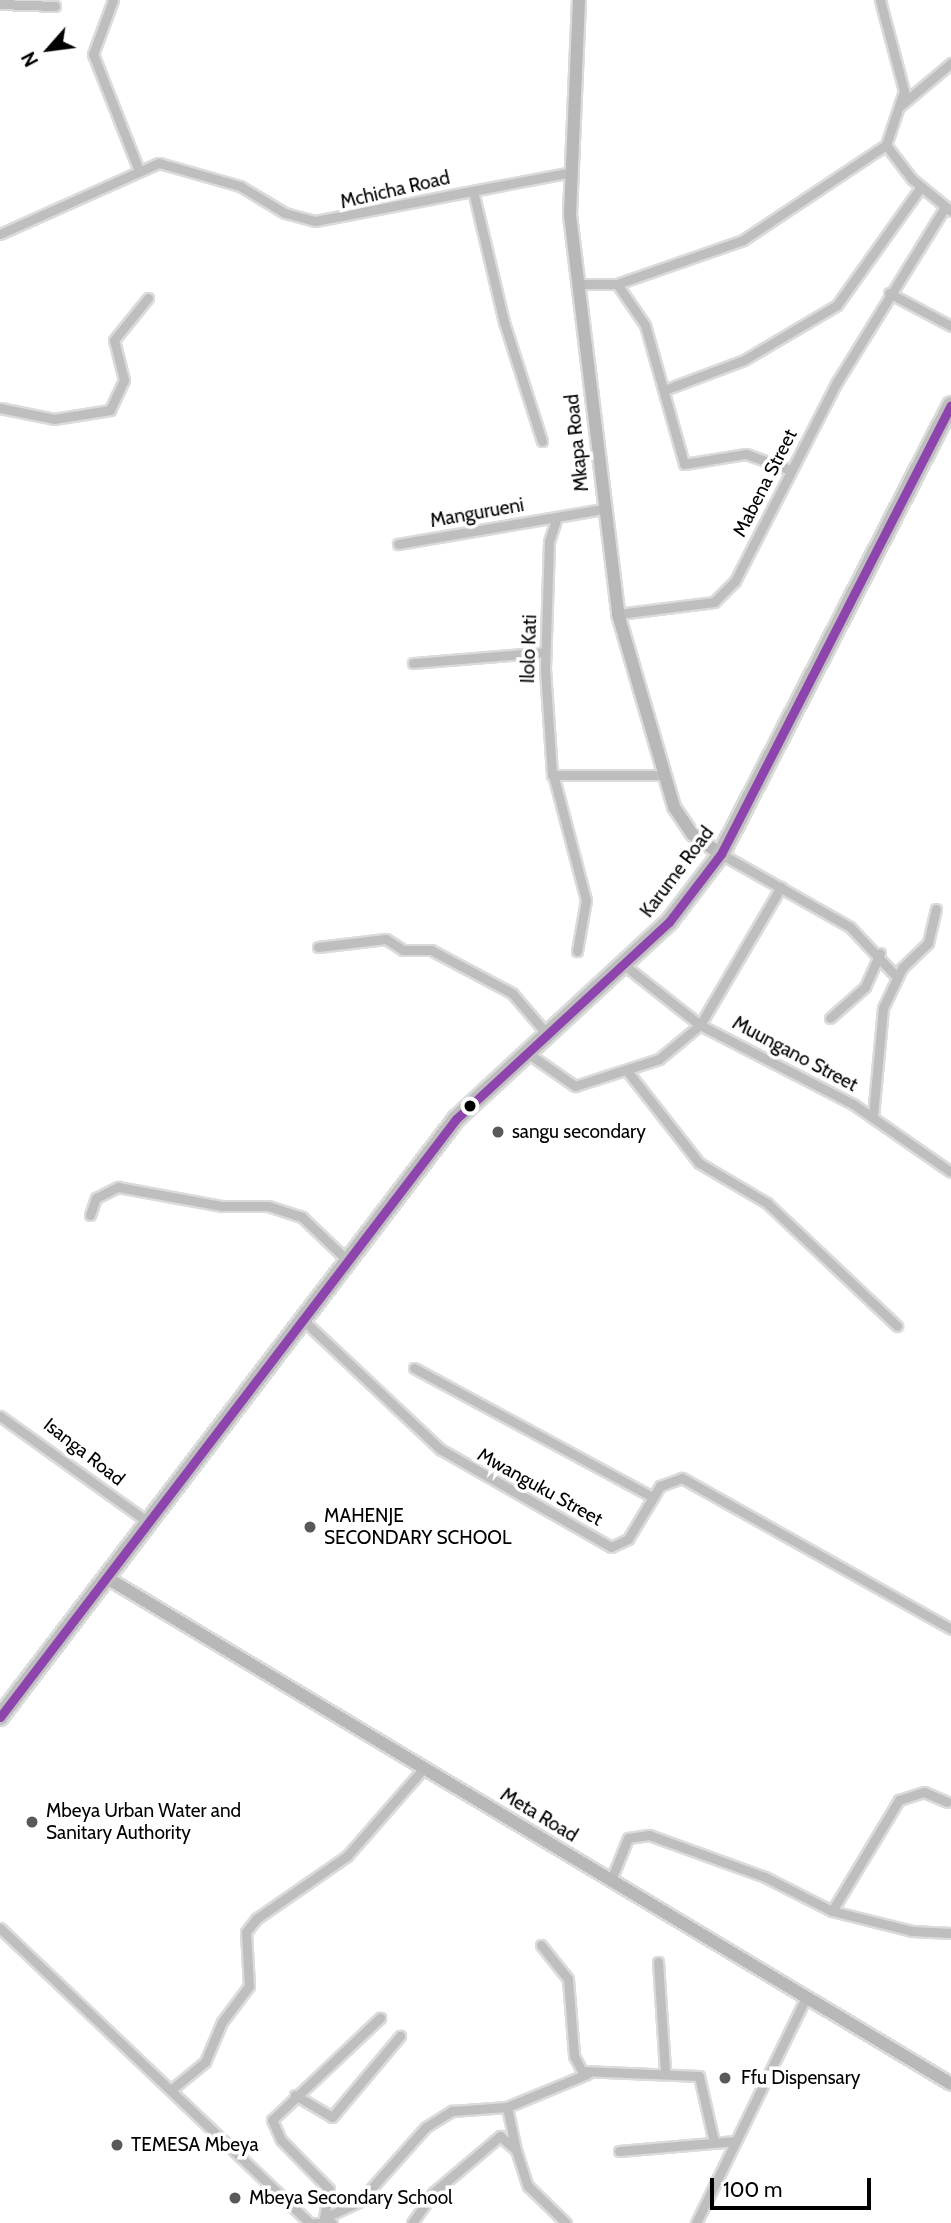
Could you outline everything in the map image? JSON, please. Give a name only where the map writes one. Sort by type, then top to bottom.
[{"type":"highway","name":"Karume Road","points":[[0,1717],[107,1578],[145,1520],[456,1119],[525,1051],[669,922],[721,854],[951,405]]},
{"type":"street","points":[[113,0],[93,54],[138,168]]},
{"type":"street","name":"Mkapa Road","points":[[579,0],[570,215],[581,284],[603,509],[618,614],[664,775],[692,834],[721,854]]},
{"type":"street","points":[[581,284],[617,284],[743,240],[886,145],[904,91],[880,0]]},
{"type":"street","points":[[0,4],[55,6]]},
{"type":"street","points":[[900,107],[951,63]]},
{"type":"street","points":[[886,145],[921,187],[948,208]]},
{"type":"street","name":"Mchicha Road","points":[[0,234],[138,168],[159,163],[196,173],[316,221],[571,172]]},
{"type":"street","points":[[667,389],[744,360],[837,305],[921,187]]},
{"type":"street","points":[[473,191],[542,441]]},
{"type":"street","name":"Mabena Street","points":[[618,614],[723,596],[788,469],[890,292],[948,208]]},
{"type":"street","points":[[617,284],[642,317],[667,389],[686,466],[746,454],[788,469]]},
{"type":"street","points":[[890,292],[951,326]]},
{"type":"street","points":[[0,408],[54,419],[110,410],[124,380],[114,340],[148,298]]},
{"type":"street","name":"Mangurueni","points":[[398,544],[524,520],[555,520],[603,509]]},
{"type":"street","name":"Ilolo Kati","points":[[555,520],[545,652],[555,778],[586,900],[577,951]]},
{"type":"street","points":[[413,663],[545,652]]},
{"type":"street","points":[[555,778],[664,775]]},
{"type":"street","points":[[721,854],[850,927],[880,953],[897,977]]},
{"type":"street","points":[[525,1051],[575,1086],[628,1072],[659,1059],[700,1025],[781,887]]},
{"type":"street","points":[[873,1116],[877,1035],[897,977],[928,943],[936,909]]},
{"type":"street","points":[[318,947],[386,939],[403,950],[431,950],[512,993],[546,1033]]},
{"type":"street","points":[[830,1018],[865,987],[880,953]]},
{"type":"street","name":"Muungano Street","points":[[624,965],[700,1025],[873,1116],[951,1172]]},
{"type":"street","points":[[628,1072],[699,1163],[767,1203],[897,1326]]},
{"type":"street","points":[[90,1215],[96,1198],[118,1187],[222,1206],[268,1206],[302,1217],[347,1260]]},
{"type":"street","name":"Mwanguku Street","points":[[302,1319],[440,1449],[611,1547],[628,1539],[660,1486],[682,1478],[951,1629]]},
{"type":"street","points":[[414,1368],[653,1497]]},
{"type":"street","name":"Isanga Road","points":[[0,1416],[145,1520]]},
{"type":"street","name":"Meta Road","points":[[107,1578],[951,2084]]},
{"type":"street","points":[[172,2089],[205,2062],[222,2022],[249,1986],[245,1941],[251,1926],[347,1856],[424,1768]]},
{"type":"street","points":[[832,1911],[899,1800],[924,1792],[947,1802]]},
{"type":"street","points":[[611,1880],[628,1838],[649,1835],[765,1877],[832,1911],[912,1931],[951,1933]]},
{"type":"street","points":[[0,1928],[310,2223]]},
{"type":"street","points":[[541,1945],[568,1979],[574,2056],[587,2074]]},
{"type":"street","points":[[658,1962],[665,2071]]},
{"type":"street","points":[[696,2223],[806,1997]]},
{"type":"street","points":[[324,2221],[329,2189],[272,2124],[295,2095],[380,2018]]},
{"type":"street","points":[[295,2095],[332,2117],[400,2036]]},
{"type":"street","points":[[324,2221],[360,2201],[435,2119],[477,2105],[507,2107],[587,2074],[665,2071],[702,2079],[713,2142]]},
{"type":"street","points":[[507,2107],[516,2150],[528,2186],[566,2223]]},
{"type":"street","points":[[412,2223],[435,2192],[492,2138],[503,2137],[516,2150]]},
{"type":"street","points":[[619,2151],[736,2141]]},
{"type":"transit line","points":[[0,1717],[456,1119],[669,922],[721,854],[951,405]]},
{"type":"place","name":"sangu secondary","points":[[498,1132]]},
{"type":"place","name":"MAHENJE SECONDARY SCHOOL","points":[[310,1527]]},
{"type":"place","name":"Mbeya Urban Water and Sanitary Authority","points":[[32,1822]]},
{"type":"place","name":"Ffu Dispensary","points":[[725,2078]]},
{"type":"place","name":"TEMESA Mbeya","points":[[117,2145]]},
{"type":"place","name":"Mbeya Secondary School","points":[[235,2198]]}]
